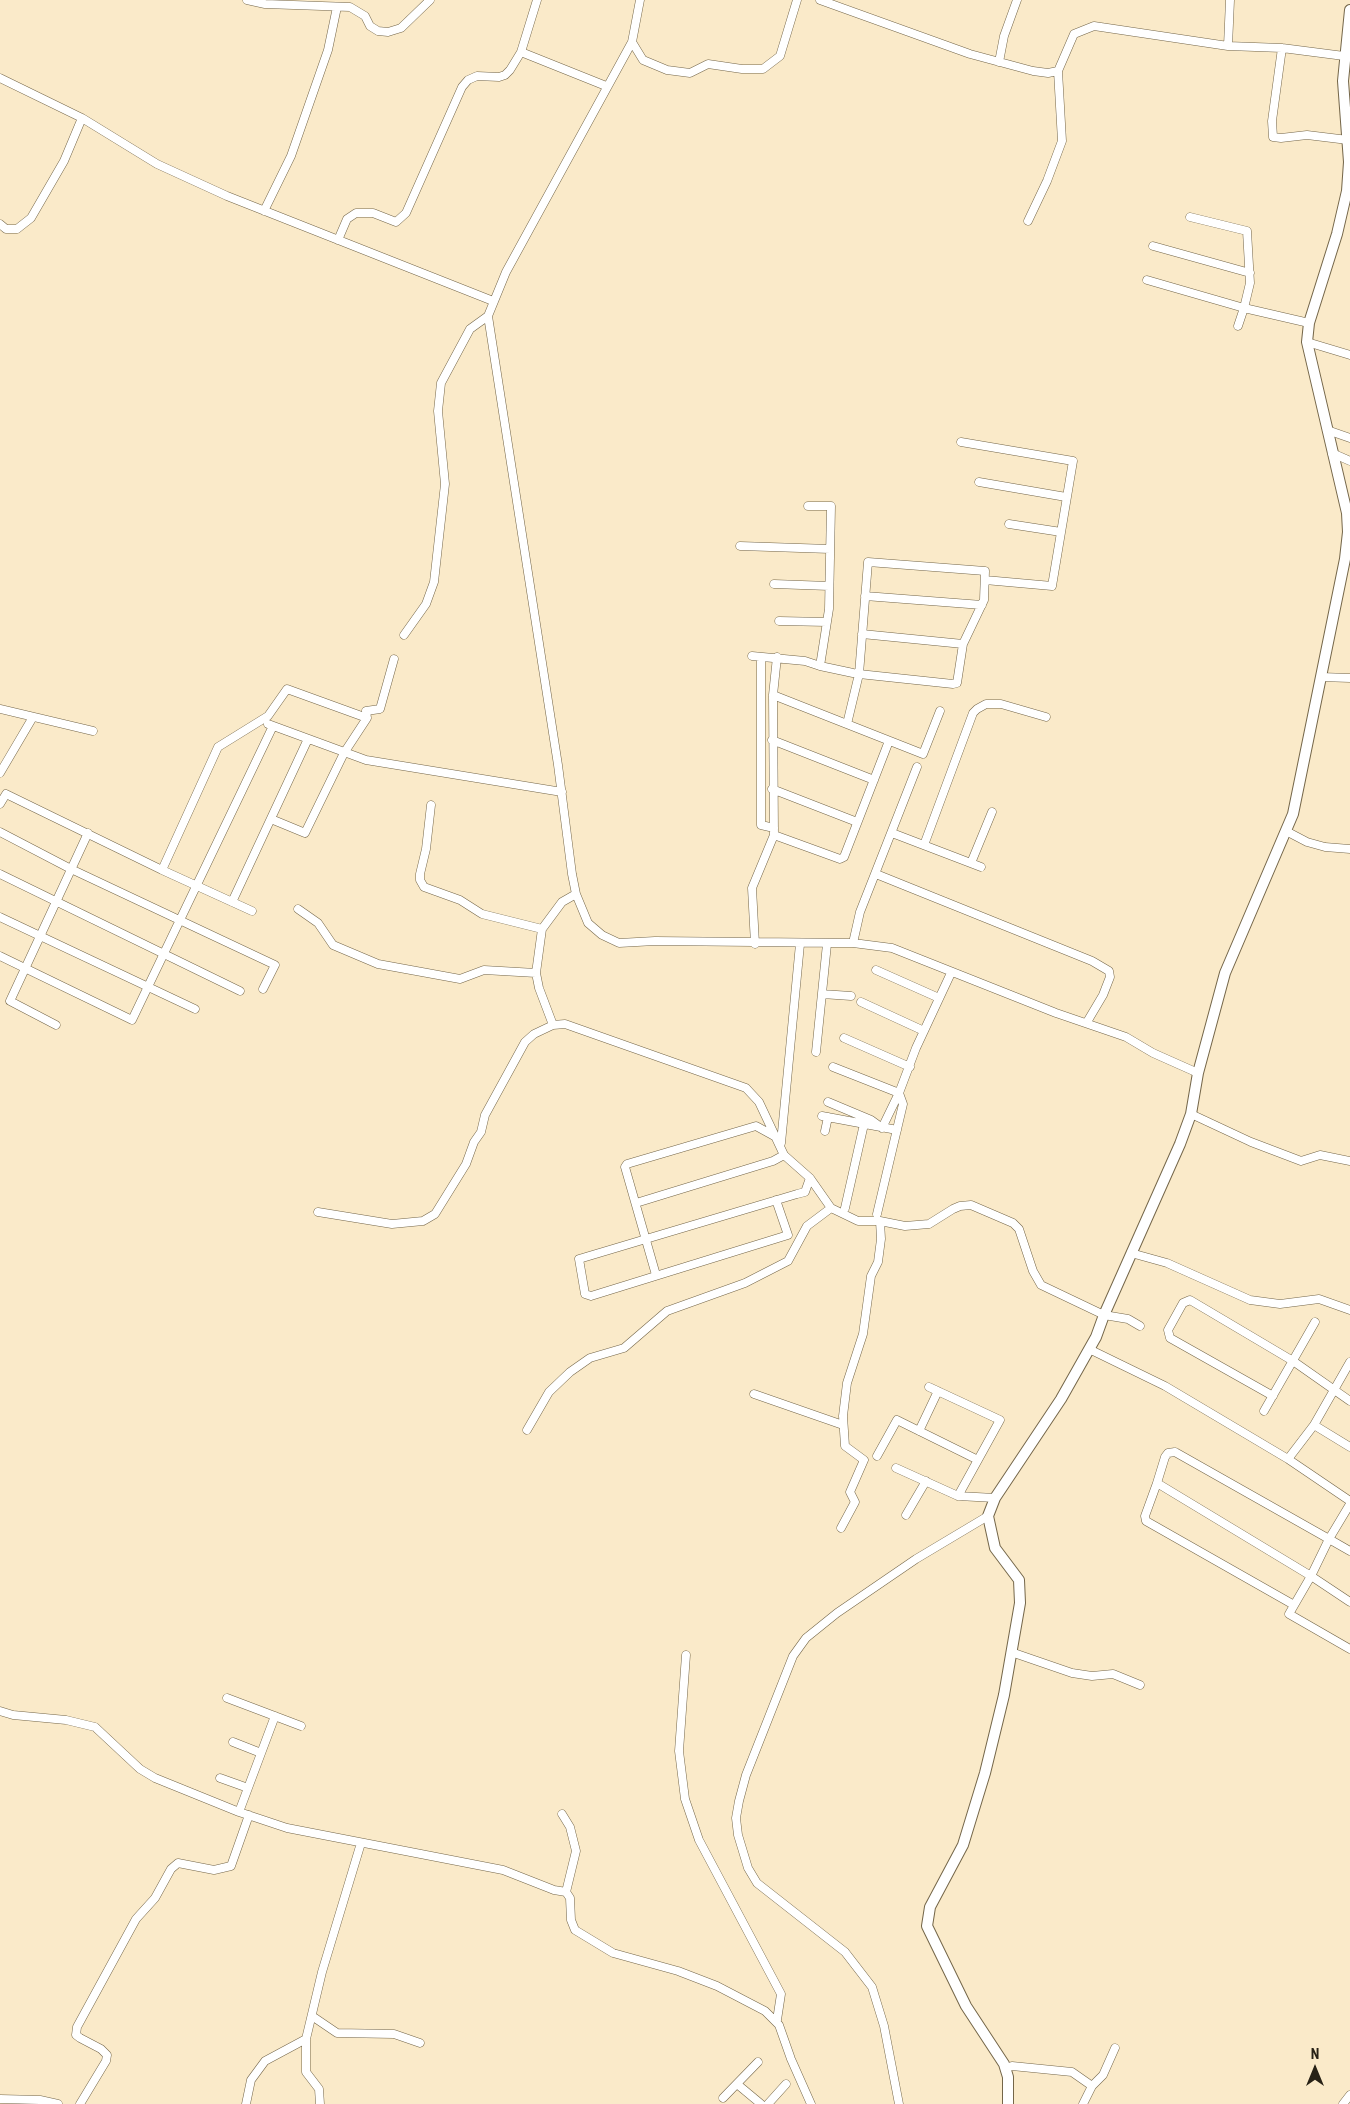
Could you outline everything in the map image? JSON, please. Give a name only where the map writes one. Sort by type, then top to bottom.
[{"type":"street","points":[[247,0],[265,4],[350,7],[358,10],[370,26],[378,31],[388,32],[401,28],[430,0]]},
{"type":"street","points":[[338,240],[347,219],[356,213],[373,213],[391,221],[400,220],[406,213],[430,164],[462,87],[468,80],[477,76],[505,75],[521,52],[537,0]]},
{"type":"street","points":[[640,0],[632,42],[606,86],[493,301],[488,316],[562,792],[576,894],[588,923],[602,935],[619,943],[655,941],[853,944],[892,948],[950,973],[1126,1037],[1154,1053],[1198,1072]]},
{"type":"street","points":[[632,42],[643,60],[667,70],[690,73],[708,64],[742,70],[763,69],[780,56],[797,0]]},
{"type":"street","points":[[822,0],[928,40],[999,62],[1033,71],[1058,71]]},
{"type":"street","points":[[999,62],[1004,36],[1017,0]]},
{"type":"street","points":[[1228,46],[1230,0]]},
{"type":"street","points":[[264,212],[291,156],[328,50],[337,7]]},
{"type":"street","points":[[1008,2104],[1006,2068],[966,2006],[928,1932],[927,1921],[930,1907],[963,1845],[975,1808],[997,1728],[1020,1603],[1021,1586],[1016,1574],[995,1548],[988,1516],[995,1498],[1061,1399],[1089,1349],[1132,1253],[1191,1114],[1198,1072],[1225,973],[1293,814],[1321,677],[1348,560],[1347,513],[1307,342],[1309,324],[1337,234],[1347,191],[1350,162],[1344,107],[1344,56],[1350,10]]},
{"type":"street","points":[[1028,221],[1047,182],[1062,141],[1058,71],[1074,34],[1094,26],[1228,46],[1282,48],[1344,56]]},
{"type":"street","points":[[1282,48],[1272,121],[1273,137],[1307,135],[1348,140]]},
{"type":"street","points":[[521,52],[606,86]]},
{"type":"street","points":[[0,78],[82,118],[157,164],[264,212],[493,301]]},
{"type":"street","points":[[0,224],[6,229],[16,229],[32,218],[64,161],[82,118]]},
{"type":"street","points":[[1190,217],[1247,231],[1250,273],[1244,308],[1238,326]]},
{"type":"street","points":[[1154,246],[1250,273]]},
{"type":"street","points":[[1147,280],[1244,308],[1309,324]]},
{"type":"street","points":[[404,635],[426,604],[434,582],[445,484],[438,411],[441,383],[470,329],[488,316]]},
{"type":"street","points":[[1307,342],[1350,355]]},
{"type":"street","points":[[1327,430],[1350,438]]},
{"type":"street","points":[[961,442],[1073,461],[1052,586],[985,580]]},
{"type":"street","points":[[1332,454],[1350,461]]},
{"type":"street","points":[[979,482],[1066,498]]},
{"type":"street","points":[[808,506],[831,506],[827,622],[820,666]]},
{"type":"street","points":[[1009,524],[1061,532]]},
{"type":"street","points":[[740,546],[830,549]]},
{"type":"street","points":[[847,724],[859,674],[868,562],[982,569],[985,571],[982,605],[964,644],[958,682],[953,684],[859,674],[805,661],[757,656],[761,825],[840,859],[844,857],[889,741]]},
{"type":"street","points":[[774,584],[829,586]]},
{"type":"street","points":[[865,596],[982,605]]},
{"type":"street","points":[[779,621],[827,622]]},
{"type":"street","points":[[862,634],[964,644]]},
{"type":"street","points":[[755,944],[752,888],[774,832],[772,740],[773,695],[777,657]]},
{"type":"street","points":[[270,819],[306,833],[344,753],[367,718],[366,711],[380,709],[394,659]]},
{"type":"street","points":[[1321,677],[1350,678]]},
{"type":"street","points":[[162,870],[218,747],[268,716],[287,689],[367,718]]},
{"type":"street","points":[[773,695],[923,754],[940,711]]},
{"type":"street","points":[[924,845],[973,713],[986,704],[1001,704],[1046,717]]},
{"type":"street","points":[[0,709],[93,731]]},
{"type":"street","points":[[0,773],[33,717]]},
{"type":"street","points":[[262,721],[366,760],[562,792]]},
{"type":"street","points":[[0,956],[132,1020],[273,726]]},
{"type":"street","points":[[232,902],[308,739]]},
{"type":"street","points":[[772,740],[874,780]]},
{"type":"street","points":[[853,944],[860,912],[917,767]]},
{"type":"street","points":[[772,789],[858,822]]},
{"type":"street","points":[[0,804],[6,794],[162,870],[252,911]]},
{"type":"street","points":[[431,805],[426,849],[420,874],[420,880],[424,887],[460,900],[482,914],[542,929]]},
{"type":"street","points":[[761,812],[773,813]]},
{"type":"street","points":[[972,863],[992,812]]},
{"type":"street","points":[[1286,831],[1307,842],[1325,847],[1350,849]]},
{"type":"street","points":[[0,832],[72,870],[275,965],[264,989]]},
{"type":"street","points":[[56,1025],[10,1001],[88,833]]},
{"type":"street","points":[[892,833],[981,867]]},
{"type":"street","points":[[0,874],[240,991]]},
{"type":"street","points":[[876,874],[1092,961],[1109,971],[1110,977],[1103,995],[1087,1022]]},
{"type":"street","points":[[553,1025],[539,988],[536,973],[542,929],[562,902],[576,894]]},
{"type":"street","points":[[298,910],[318,923],[333,945],[378,964],[460,979],[484,970],[536,973]]},
{"type":"street","points":[[0,917],[195,1008]]},
{"type":"street","points":[[636,1203],[773,1161],[782,1151],[800,944]]},
{"type":"street","points":[[816,1052],[827,944]]},
{"type":"street","points":[[876,970],[939,998]]},
{"type":"street","points":[[882,1128],[900,1093],[924,1031],[950,973]]},
{"type":"street","points":[[822,994],[851,996]]},
{"type":"street","points":[[861,1002],[924,1031]]},
{"type":"street","points":[[318,1212],[392,1224],[424,1221],[435,1214],[466,1164],[474,1142],[481,1132],[485,1115],[525,1042],[534,1034],[553,1025],[565,1024],[746,1088],[759,1102],[782,1151],[810,1178],[831,1208],[858,1221],[879,1217],[905,1226],[930,1224],[960,1206],[971,1205],[1013,1223],[1019,1229],[1033,1271],[1041,1285],[1104,1315],[1128,1319],[1140,1326]]},
{"type":"street","points":[[844,1038],[910,1067]]},
{"type":"street","points":[[833,1067],[900,1093]]},
{"type":"street","points":[[841,1528],[856,1502],[850,1492],[864,1460],[845,1446],[843,1424],[847,1383],[863,1334],[871,1276],[878,1262],[881,1238],[879,1217],[903,1104],[900,1093]]},
{"type":"street","points":[[828,1102],[871,1120],[882,1128]]},
{"type":"street","points":[[1191,1114],[1251,1142],[1301,1161],[1320,1155],[1350,1162]]},
{"type":"street","points":[[825,1131],[825,1117],[897,1130]]},
{"type":"street","points":[[845,1208],[864,1124]]},
{"type":"street","points":[[656,1275],[625,1167],[627,1164],[756,1126],[777,1137]]},
{"type":"street","points":[[776,1200],[788,1235],[591,1296],[585,1294],[579,1259],[776,1200],[805,1192],[810,1178]]},
{"type":"street","points":[[526,1430],[549,1392],[570,1372],[590,1358],[624,1348],[667,1311],[745,1282],[788,1261],[807,1226],[831,1208]]},
{"type":"street","points":[[1132,1253],[1167,1263],[1250,1300],[1280,1304],[1319,1299],[1350,1309]]},
{"type":"street","points":[[1273,1396],[1170,1338],[1168,1330],[1182,1303],[1190,1300],[1293,1361],[1350,1400]]},
{"type":"street","points":[[1264,1411],[1315,1322]]},
{"type":"street","points":[[1089,1349],[1165,1386],[1288,1459],[1350,1503],[1290,1612],[1291,1616],[1350,1649]]},
{"type":"street","points":[[1288,1459],[1314,1425],[1350,1362]]},
{"type":"street","points":[[930,1387],[1000,1420],[958,1496]]},
{"type":"street","points":[[919,1431],[938,1391]]},
{"type":"street","points":[[754,1394],[843,1424]]},
{"type":"street","points":[[877,1456],[897,1420],[978,1460]]},
{"type":"street","points":[[1314,1425],[1350,1447]]},
{"type":"street","points":[[1294,1605],[1146,1521],[1145,1516],[1168,1453],[1175,1452],[1350,1551]]},
{"type":"street","points":[[896,1468],[958,1496],[995,1498]]},
{"type":"street","points":[[906,1515],[926,1481]]},
{"type":"street","points":[[1157,1483],[1311,1576],[1350,1602]]},
{"type":"street","points":[[899,2104],[884,2026],[872,1987],[845,1952],[757,1883],[748,1868],[738,1835],[736,1818],[746,1775],[793,1656],[806,1638],[837,1613],[916,1559],[988,1516]]},
{"type":"street","points":[[1011,1652],[1072,1673],[1092,1676],[1113,1674],[1140,1685]]},
{"type":"street","points":[[686,1655],[679,1751],[684,1799],[699,1840],[781,1994],[777,2020],[811,2104]]},
{"type":"street","points":[[227,1698],[301,1726]]},
{"type":"street","points":[[0,1711],[66,1720],[95,1727],[148,1774],[239,1812],[287,1828],[503,1870],[554,1890],[566,1892],[570,1898],[572,1927],[600,1947],[625,1958],[678,1971],[717,1986],[765,2011],[777,2020]]},
{"type":"street","points":[[239,1812],[275,1716]]},
{"type":"street","points":[[233,1742],[261,1753]]},
{"type":"street","points":[[220,1778],[248,1788]]},
{"type":"street","points":[[562,1814],[570,1827],[576,1852],[566,1892]]},
{"type":"street","points":[[80,2104],[106,2061],[107,2056],[101,2049],[76,2035],[77,2027],[136,1919],[155,1898],[171,1869],[178,1863],[214,1870],[231,1866],[249,1815]]},
{"type":"street","points":[[320,2104],[319,2089],[306,2072],[306,2039],[322,1972],[361,1843]]},
{"type":"street","points":[[312,2016],[337,2033],[394,2034],[420,2043]]},
{"type":"street","points":[[246,2104],[251,2080],[265,2061],[306,2039]]},
{"type":"street","points":[[1083,2104],[1092,2086],[1103,2075],[1115,2048]]},
{"type":"street","points":[[723,2098],[758,2062]]},
{"type":"street","points":[[1006,2068],[1012,2066],[1072,2072],[1092,2086]]},
{"type":"street","points":[[737,2084],[761,2104]]},
{"type":"street","points":[[768,2104],[786,2084]]},
{"type":"street","points":[[1343,2104],[1350,2095]]},
{"type":"street","points":[[0,2099],[40,2100],[58,2104]]}]
